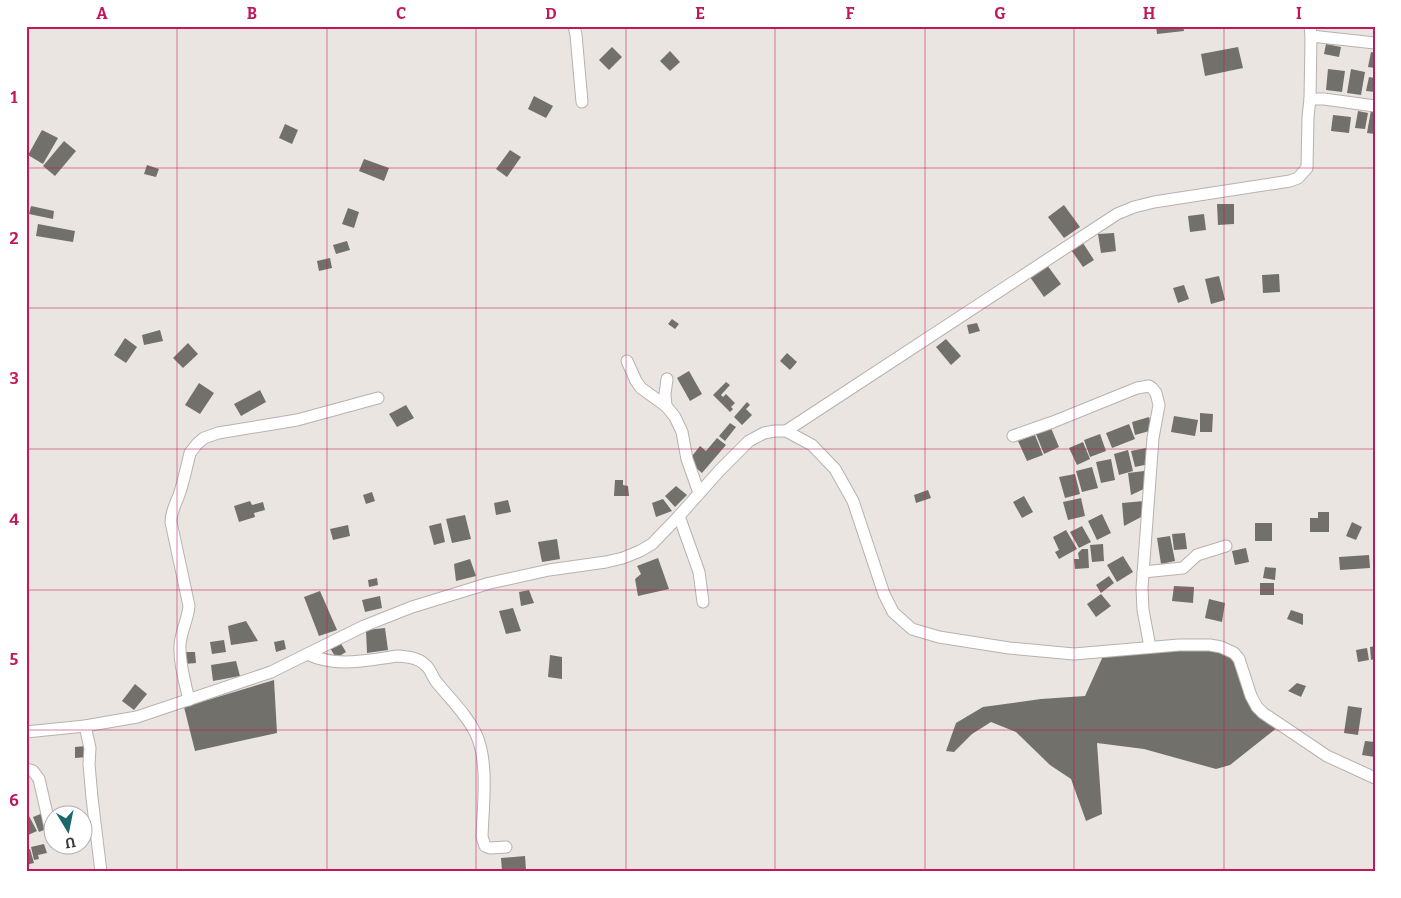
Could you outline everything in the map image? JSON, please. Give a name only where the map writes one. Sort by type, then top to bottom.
[{"type":"street","points":[[574,26],[582,102]]},
{"type":"street","points":[[26,732],[85,726],[137,716],[272,672],[364,626],[412,607],[490,583],[549,570],[606,562],[640,551],[652,544],[680,516],[749,441],[764,433],[786,431],[1118,214],[1134,207],[1154,202],[1290,181],[1298,178],[1307,168],[1311,31],[1375,43]]},
{"type":"street","points":[[1310,99],[1375,106]]},
{"type":"street","points":[[627,360],[641,388],[666,406],[676,417],[699,494]]},
{"type":"street","points":[[666,406],[667,379]]},
{"type":"street","points":[[1013,436],[1137,388],[1147,386],[1152,388],[1157,395],[1159,405],[1153,438],[1142,599],[1150,647]]},
{"type":"street","points":[[189,700],[181,664],[180,646],[189,606],[171,516],[180,493],[192,449],[204,438],[218,433],[297,420],[378,398]]},
{"type":"street","points":[[786,431],[812,445],[835,469],[853,501],[884,594],[893,612],[912,629],[939,637],[1010,648],[1074,654],[1179,645],[1221,647],[1234,653],[1239,659],[1251,696],[1257,707],[1327,756],[1375,778]]},
{"type":"street","points":[[680,516],[699,572],[703,602]]},
{"type":"street","points":[[1143,572],[1182,568],[1197,555],[1226,546]]},
{"type":"street","points":[[308,654],[319,660],[342,662],[407,656],[415,658],[428,668],[436,683],[457,705],[476,733],[481,748],[484,762],[483,842],[490,848],[506,847]]},
{"type":"street","points":[[85,726],[90,748],[92,798],[101,872]]},
{"type":"street","points":[[26,769],[33,771],[39,779],[45,806]]},
{"type":"building","points":[[1156,26],[1183,26],[1184,31],[1157,34]]},
{"type":"building","points":[[1326,44],[1341,47],[1339,57],[1324,54]]},
{"type":"building","points":[[612,47],[622,57],[609,70],[599,60]]},
{"type":"building","points":[[1238,47],[1243,68],[1205,76],[1201,54]]},
{"type":"building","points":[[670,51],[680,62],[670,71],[660,61]]},
{"type":"building","points":[[1371,52],[1375,53],[1375,68],[1368,67]]},
{"type":"building","points":[[1328,69],[1345,71],[1342,92],[1326,90]]},
{"type":"building","points":[[1351,69],[1365,72],[1361,95],[1347,93]]},
{"type":"building","points":[[1369,77],[1375,78],[1375,92],[1366,91]]},
{"type":"building","points":[[534,96],[553,106],[546,118],[528,109]]},
{"type":"building","points":[[1371,110],[1375,110],[1375,134],[1367,133]]},
{"type":"building","points":[[1358,111],[1368,113],[1365,129],[1355,128]]},
{"type":"building","points":[[1333,115],[1351,117],[1349,133],[1331,131]]},
{"type":"building","points":[[285,124],[298,130],[292,144],[279,138]]},
{"type":"building","points":[[42,130],[58,138],[43,164],[28,155]]},
{"type":"building","points":[[64,141],[76,151],[55,176],[43,166]]},
{"type":"building","points":[[510,150],[521,157],[507,177],[496,169]]},
{"type":"building","points":[[364,159],[389,168],[384,181],[359,171]]},
{"type":"building","points":[[147,165],[159,169],[156,177],[144,174]]},
{"type":"building","points":[[1217,204],[1234,204],[1234,224],[1218,225]]},
{"type":"building","points":[[1064,205],[1080,227],[1064,238],[1048,217]]},
{"type":"building","points":[[31,206],[54,211],[53,219],[29,214]]},
{"type":"building","points":[[348,208],[359,212],[354,228],[342,224]]},
{"type":"building","points":[[1204,214],[1206,230],[1190,232],[1188,216]]},
{"type":"building","points":[[38,224],[75,231],[73,242],[36,236]]},
{"type":"building","points":[[1114,233],[1116,251],[1101,253],[1098,234]]},
{"type":"building","points":[[1081,240],[1094,260],[1083,267],[1069,247]]},
{"type":"building","points":[[347,241],[350,250],[336,254],[333,245]]},
{"type":"building","points":[[330,258],[332,268],[319,271],[317,261]]},
{"type":"building","points":[[1047,265],[1061,284],[1044,297],[1030,277]]},
{"type":"building","points":[[1279,274],[1280,292],[1263,293],[1262,275]]},
{"type":"building","points":[[1219,276],[1225,300],[1211,304],[1205,279]]},
{"type":"building","points":[[1184,285],[1189,299],[1178,303],[1173,288]]},
{"type":"building","points":[[672,319],[679,324],[675,329],[668,324]]},
{"type":"building","points":[[977,323],[980,331],[969,334],[967,325]]},
{"type":"building","points":[[160,330],[163,341],[144,345],[142,335]]},
{"type":"building","points":[[125,338],[137,347],[126,363],[114,355]]},
{"type":"building","points":[[946,339],[961,356],[951,365],[936,347]]},
{"type":"building","points":[[188,343],[198,354],[183,368],[173,358]]},
{"type":"building","points":[[787,353],[797,362],[790,370],[780,361]]},
{"type":"building","points":[[689,371],[702,394],[690,401],[677,378]]},
{"type":"building","points":[[726,382],[730,385],[721,395],[723,397],[726,394],[735,403],[731,407],[733,409],[730,412],[713,395]]},
{"type":"building","points":[[199,383],[214,393],[200,414],[185,405]]},
{"type":"building","points":[[260,390],[266,402],[241,416],[234,404]]},
{"type":"building","points":[[747,402],[750,405],[746,409],[752,415],[742,425],[734,417]]},
{"type":"building","points":[[406,405],[414,418],[397,427],[389,414]]},
{"type":"building","points":[[1200,413],[1213,414],[1212,432],[1200,432]]},
{"type":"building","points":[[1174,416],[1198,420],[1195,436],[1171,432]]},
{"type":"building","points":[[1149,417],[1153,430],[1135,435],[1132,422]]},
{"type":"building","points":[[730,423],[736,427],[725,441],[719,436]]},
{"type":"building","points":[[1129,424],[1135,439],[1112,448],[1106,433]]},
{"type":"building","points":[[1051,428],[1059,447],[1044,454],[1036,434]]},
{"type":"building","points":[[1100,434],[1106,451],[1090,457],[1084,440]]},
{"type":"building","points":[[1035,435],[1043,455],[1027,461],[1018,441]]},
{"type":"building","points":[[717,438],[726,445],[702,473],[688,461],[700,446],[706,451]]},
{"type":"building","points":[[1083,442],[1090,459],[1077,465],[1069,448]]},
{"type":"building","points":[[1146,448],[1149,464],[1135,467],[1131,451]]},
{"type":"building","points":[[1128,450],[1133,471],[1119,475],[1114,454]]},
{"type":"building","points":[[1111,459],[1115,480],[1101,483],[1096,462]]},
{"type":"building","points":[[1092,467],[1098,488],[1082,492],[1076,471]]},
{"type":"building","points":[[1144,471],[1146,488],[1131,495],[1128,473]]},
{"type":"building","points":[[1075,474],[1080,494],[1065,498],[1059,477]]},
{"type":"building","points":[[615,480],[623,480],[623,485],[628,486],[629,496],[614,496]]},
{"type":"building","points":[[676,486],[687,495],[675,507],[665,496]]},
{"type":"building","points":[[928,490],[931,498],[916,503],[914,495]]},
{"type":"building","points":[[372,492],[375,501],[366,504],[363,495]]},
{"type":"building","points":[[1024,496],[1033,512],[1022,518],[1013,502]]},
{"type":"building","points":[[1081,498],[1085,516],[1068,520],[1063,502]]},
{"type":"building","points":[[663,499],[672,511],[656,517],[652,503]]},
{"type":"building","points":[[508,500],[511,512],[496,515],[494,503]]},
{"type":"building","points":[[250,501],[252,505],[263,502],[265,510],[254,513],[255,517],[239,522],[234,506]]},
{"type":"building","points":[[1144,501],[1145,515],[1124,526],[1122,503]]},
{"type":"building","points":[[1318,512],[1329,512],[1329,532],[1310,532],[1310,518],[1318,518]]},
{"type":"building","points":[[1102,514],[1111,533],[1097,540],[1088,521]]},
{"type":"building","points":[[465,515],[471,539],[452,543],[446,519]]},
{"type":"building","points":[[1352,522],[1362,527],[1356,540],[1346,536]]},
{"type":"building","points":[[441,523],[445,542],[434,545],[429,526]]},
{"type":"building","points":[[1255,523],[1272,523],[1272,541],[1255,541]]},
{"type":"building","points":[[348,525],[350,536],[333,540],[330,529]]},
{"type":"building","points":[[1082,526],[1091,542],[1079,548],[1070,532]]},
{"type":"building","points":[[1066,530],[1077,549],[1059,559],[1055,552],[1059,550],[1053,537]]},
{"type":"building","points":[[1185,533],[1187,549],[1174,550],[1172,534]]},
{"type":"building","points":[[1170,536],[1175,561],[1161,564],[1157,538]]},
{"type":"building","points":[[557,539],[560,559],[542,562],[538,542]]},
{"type":"building","points":[[1103,544],[1104,561],[1092,562],[1090,545]]},
{"type":"building","points":[[1246,548],[1249,562],[1235,565],[1232,551]]},
{"type":"building","points":[[1082,549],[1088,549],[1089,568],[1075,569],[1074,559],[1079,559],[1078,553]]},
{"type":"building","points":[[1369,555],[1370,568],[1340,570],[1339,557]]},
{"type":"building","points":[[1123,556],[1133,572],[1117,582],[1107,565]]},
{"type":"building","points":[[658,558],[669,589],[638,596],[635,579],[641,574],[637,566]]},
{"type":"building","points":[[470,559],[476,576],[456,581],[454,564]]},
{"type":"building","points":[[1265,567],[1276,568],[1275,580],[1263,578]]},
{"type":"building","points":[[1109,576],[1114,583],[1101,593],[1096,585]]},
{"type":"building","points":[[377,578],[378,585],[369,587],[368,580]]},
{"type":"building","points":[[1260,583],[1274,583],[1274,595],[1260,595]]},
{"type":"building","points":[[1174,586],[1194,587],[1193,603],[1172,601]]},
{"type":"building","points":[[529,590],[534,603],[521,606],[519,592]]},
{"type":"building","points":[[320,591],[337,630],[319,636],[304,597]]},
{"type":"building","points":[[1101,594],[1111,606],[1096,617],[1087,604]]},
{"type":"building","points":[[380,596],[382,608],[365,612],[362,600]]},
{"type":"building","points":[[1209,599],[1225,603],[1222,622],[1205,618]]},
{"type":"building","points":[[513,608],[521,631],[506,634],[499,611]]},
{"type":"building","points":[[1291,610],[1303,614],[1303,625],[1287,619]]},
{"type":"building","points":[[246,621],[258,641],[231,645],[228,626]]},
{"type":"building","points":[[385,628],[388,650],[367,653],[366,630]]},
{"type":"building","points":[[224,640],[226,652],[212,654],[210,642]]},
{"type":"building","points":[[284,640],[286,649],[276,652],[274,642]]},
{"type":"building","points":[[340,642],[346,652],[336,658],[330,648]]},
{"type":"building","points":[[1375,646],[1375,659],[1371,660],[1370,647]]},
{"type":"building","points":[[1367,648],[1369,660],[1358,662],[1356,650]]},
{"type":"building","points":[[1185,649],[1221,650],[1239,665],[1247,697],[1278,727],[1230,765],[1216,769],[1144,749],[1097,743],[1102,814],[1086,821],[1071,779],[1050,765],[1016,732],[991,722],[972,734],[954,752],[946,751],[956,723],[983,707],[1041,699],[1085,696],[1104,654]]},
{"type":"building","points":[[184,652],[195,652],[196,663],[184,664]]},
{"type":"building","points":[[550,655],[562,657],[562,679],[548,677]]},
{"type":"building","points":[[236,661],[240,676],[213,681],[211,665]]},
{"type":"building","points":[[274,680],[277,733],[195,751],[184,707]]},
{"type":"building","points":[[1297,683],[1306,686],[1301,697],[1288,691]]},
{"type":"building","points":[[135,684],[147,694],[134,710],[122,701]]},
{"type":"building","points":[[1348,706],[1362,708],[1358,735],[1344,733]]},
{"type":"building","points":[[1365,741],[1375,742],[1375,757],[1362,755]]},
{"type":"building","points":[[86,746],[87,757],[75,758],[75,747]]},
{"type":"building","points":[[42,813],[42,831],[39,832],[33,817]]},
{"type":"building","points":[[29,816],[37,831],[26,836],[26,818]]},
{"type":"building","points":[[42,844],[42,854],[38,855],[39,859],[34,860],[31,847]]},
{"type":"building","points":[[30,849],[34,863],[26,865],[26,850]]},
{"type":"building","points":[[525,856],[526,870],[502,871],[501,858]]}]
